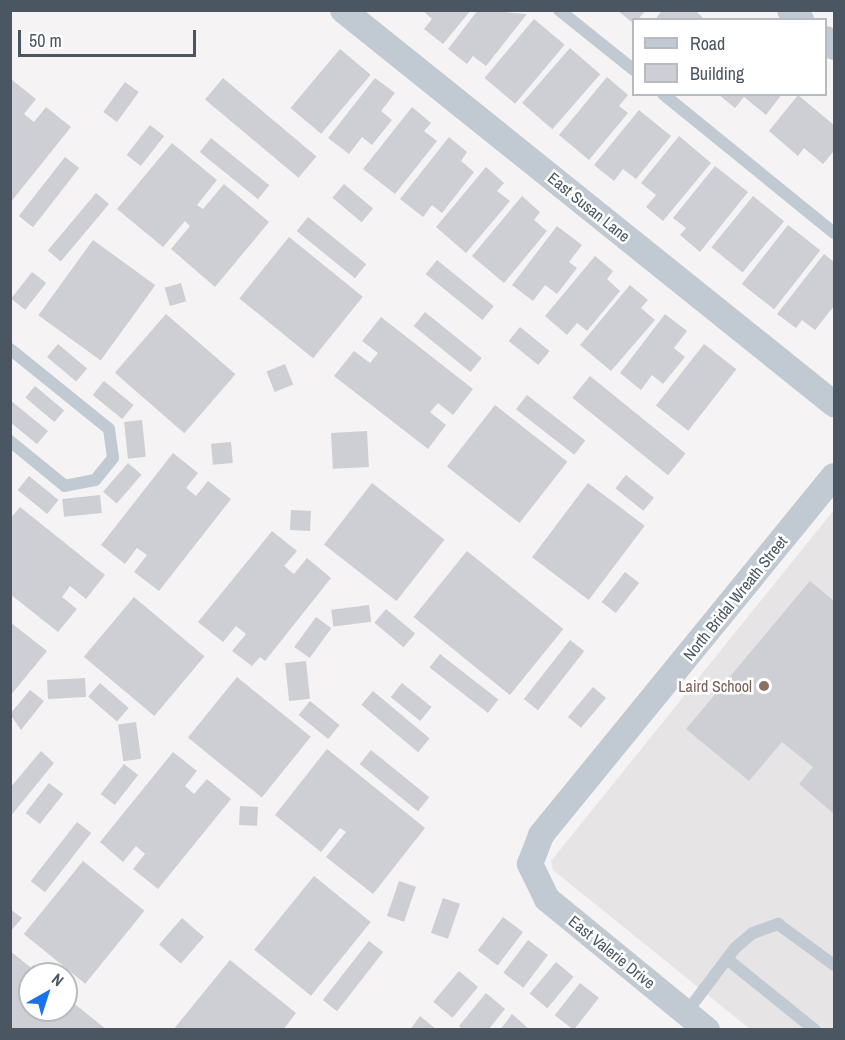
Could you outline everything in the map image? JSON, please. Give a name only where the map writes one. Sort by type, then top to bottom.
[{"type":"street","name":"East Susan Lane","points":[[343,10],[834,404]]},
{"type":"street","name":"North Bridal Wreath Street","points":[[530,864],[541,835],[834,476]]},
{"type":"street","name":"East Valerie Drive","points":[[530,864],[547,899],[707,1029]]},
{"type":"lane","points":[[559,10],[632,69]]},
{"type":"lane","points":[[665,96],[834,233]]},
{"type":"lane","points":[[10,349],[109,429],[112,458],[94,480],[65,486],[10,441]]},
{"type":"lane","points":[[686,1013],[727,959],[753,933],[778,924],[834,965]]},
{"type":"lane","points":[[727,959],[815,1029]]},
{"type":"shaded area","name":"Laird School","points":[[834,510],[834,1029],[750,1029],[553,870],[551,861]]},
{"type":"building","points":[[422,10],[471,10],[443,44],[424,29],[432,19]]},
{"type":"building","points":[[478,10],[527,14],[486,66],[473,56],[467,64],[448,49]]},
{"type":"building","points":[[617,10],[646,10],[639,18],[632,18],[632,22]]},
{"type":"building","points":[[662,10],[695,10],[703,18],[656,18]]},
{"type":"building","points":[[534,19],[565,45],[515,104],[485,78]]},
{"type":"building","points":[[570,48],[600,74],[552,129],[522,103]]},
{"type":"building","points":[[340,49],[371,75],[321,134],[291,108]]},
{"type":"building","points":[[607,77],[628,95],[619,106],[628,113],[589,160],[559,135]]},
{"type":"building","points":[[223,78],[316,156],[298,178],[205,99]]},
{"type":"building","points":[[375,78],[395,93],[381,111],[392,120],[372,145],[362,137],[349,154],[328,138]]},
{"type":"building","points":[[12,80],[36,99],[24,114],[34,122],[46,107],[71,127],[10,203]]},
{"type":"building","points":[[125,82],[139,92],[117,122],[103,112]]},
{"type":"building","points":[[720,96],[780,96],[766,115],[744,97],[735,108]]},
{"type":"building","points":[[799,96],[834,125],[834,151],[823,164],[804,148],[798,156],[769,131]]},
{"type":"building","points":[[412,107],[431,123],[424,131],[437,141],[395,194],[363,169]]},
{"type":"building","points":[[639,110],[671,136],[636,179],[623,169],[614,181],[594,165]]},
{"type":"building","points":[[150,125],[164,136],[141,166],[127,155]]},
{"type":"building","points":[[679,136],[711,163],[663,221],[646,207],[656,195],[641,183]]},
{"type":"building","points":[[449,137],[467,152],[461,161],[474,172],[442,213],[432,205],[423,217],[400,199]]},
{"type":"building","points":[[211,138],[269,185],[258,199],[200,152]]},
{"type":"building","points":[[172,143],[217,180],[197,205],[203,209],[224,184],[269,222],[215,287],[171,249],[190,226],[185,221],[163,247],[117,209]]},
{"type":"building","points":[[65,157],[79,168],[33,227],[19,216]]},
{"type":"building","points":[[715,166],[748,192],[700,252],[680,235],[686,228],[673,218]]},
{"type":"building","points":[[486,167],[504,183],[497,191],[510,201],[466,253],[436,227]]},
{"type":"building","points":[[344,184],[373,208],[362,222],[332,198]]},
{"type":"building","points":[[96,193],[109,204],[61,261],[48,250]]},
{"type":"building","points":[[522,196],[540,212],[534,220],[547,231],[504,283],[472,256]]},
{"type":"building","points":[[753,196],[784,221],[743,272],[711,247]]},
{"type":"building","points":[[308,217],[366,264],[355,278],[297,231]]},
{"type":"building","points":[[788,225],[820,250],[774,309],[742,284]]},
{"type":"building","points":[[557,226],[582,245],[569,262],[577,268],[557,294],[545,285],[533,301],[512,285]]},
{"type":"building","points":[[289,237],[363,297],[313,358],[239,298]]},
{"type":"building","points":[[93,240],[155,285],[101,360],[38,315]]},
{"type":"building","points":[[824,254],[834,262],[834,306],[815,330],[802,320],[796,328],[777,314]]},
{"type":"building","points":[[595,256],[613,271],[607,279],[620,291],[587,331],[577,323],[567,335],[545,316]]},
{"type":"building","points":[[437,260],[494,306],[482,320],[426,274]]},
{"type":"building","points":[[32,272],[46,283],[25,310],[11,299]]},
{"type":"building","points":[[181,283],[186,301],[170,306],[165,288]]},
{"type":"building","points":[[630,285],[648,300],[641,308],[655,320],[611,371],[580,345]]},
{"type":"building","points":[[425,312],[482,358],[470,372],[414,326]]},
{"type":"building","points":[[166,314],[235,374],[184,433],[115,373]]},
{"type":"building","points":[[665,314],[687,331],[674,348],[685,357],[663,384],[652,375],[641,390],[620,373]]},
{"type":"building","points":[[381,317],[473,389],[453,415],[438,403],[430,412],[446,425],[428,449],[334,376],[354,351],[370,363],[378,353],[362,341]]},
{"type":"building","points":[[520,327],[550,351],[538,365],[509,341]]},
{"type":"building","points":[[58,344],[87,368],[76,381],[47,357]]},
{"type":"building","points":[[704,344],[736,369],[688,431],[656,405]]},
{"type":"building","points":[[285,364],[293,384],[275,392],[266,371]]},
{"type":"building","points":[[590,376],[686,453],[668,475],[572,398]]},
{"type":"building","points":[[104,381],[134,405],[122,419],[93,395]]},
{"type":"building","points":[[35,386],[64,410],[54,422],[25,397]]},
{"type":"building","points":[[527,395],[585,441],[574,455],[516,409]]},
{"type":"building","points":[[10,400],[48,431],[37,444],[10,422]]},
{"type":"building","points":[[495,405],[567,462],[519,523],[447,466]]},
{"type":"building","points":[[142,420],[146,457],[128,459],[124,422]]},
{"type":"building","points":[[367,431],[369,467],[333,469],[331,433]]},
{"type":"building","points":[[231,442],[233,463],[213,465],[211,444]]},
{"type":"building","points":[[173,453],[198,473],[186,488],[196,496],[208,481],[231,499],[159,591],[134,572],[147,555],[137,548],[125,564],[101,545]]},
{"type":"building","points":[[128,463],[142,475],[117,503],[103,492]]},
{"type":"building","points":[[626,475],[654,498],[643,511],[615,488]]},
{"type":"building","points":[[29,476],[59,500],[47,514],[18,490]]},
{"type":"building","points":[[372,483],[444,540],[396,601],[324,544]]},
{"type":"building","points":[[588,483],[645,526],[589,600],[532,557]]},
{"type":"building","points":[[100,495],[102,513],[64,517],[62,499]]},
{"type":"building","points":[[20,507],[105,575],[86,599],[70,586],[62,597],[77,609],[58,632],[10,594],[10,519]]},
{"type":"building","points":[[291,510],[311,511],[310,531],[290,530]]},
{"type":"building","points":[[272,531],[297,551],[284,566],[294,574],[307,558],[331,578],[265,661],[260,657],[252,666],[232,651],[246,634],[236,626],[223,642],[198,622]]},
{"type":"building","points":[[467,551],[563,629],[510,695],[414,617]]},
{"type":"building","points":[[625,572],[639,583],[616,613],[602,602]]},
{"type":"building","points":[[810,581],[834,601],[834,814],[799,784],[813,767],[782,742],[749,781],[686,729]]},
{"type":"building","points":[[134,597],[204,656],[154,716],[84,657]]},
{"type":"building","points":[[369,605],[371,622],[333,627],[331,610]]},
{"type":"building","points":[[386,609],[415,633],[404,647],[374,623]]},
{"type":"building","points":[[316,617],[331,628],[310,658],[294,647]]},
{"type":"building","points":[[10,622],[47,651],[10,696]]},
{"type":"building","points":[[570,640],[584,651],[538,710],[524,699]]},
{"type":"building","points":[[440,654],[498,700],[488,713],[430,667]]},
{"type":"building","points":[[306,661],[310,699],[289,701],[285,663]]},
{"type":"building","points":[[237,677],[311,737],[262,797],[188,738]]},
{"type":"building","points":[[85,678],[86,697],[48,699],[47,680]]},
{"type":"building","points":[[100,683],[129,708],[117,722],[88,697]]},
{"type":"building","points":[[402,683],[432,707],[420,721],[391,697]]},
{"type":"building","points":[[593,687],[606,698],[581,728],[568,717]]},
{"type":"building","points":[[30,690],[44,701],[21,730],[10,714]]},
{"type":"building","points":[[373,691],[430,739],[418,752],[361,705]]},
{"type":"building","points":[[310,701],[340,725],[328,739],[299,715]]},
{"type":"building","points":[[136,722],[141,759],[123,761],[118,725]]},
{"type":"building","points":[[327,749],[425,828],[373,894],[326,857],[346,832],[340,828],[321,852],[275,815]]},
{"type":"building","points":[[371,750],[429,797],[418,811],[360,764]]},
{"type":"building","points":[[41,751],[54,763],[10,817],[10,788]]},
{"type":"building","points":[[173,752],[197,771],[185,786],[194,794],[207,779],[231,799],[158,889],[133,869],[145,854],[136,846],[123,862],[100,842]]},
{"type":"building","points":[[124,764],[138,775],[115,805],[101,794]]},
{"type":"building","points":[[49,783],[63,794],[40,824],[26,813]]},
{"type":"building","points":[[240,806],[258,807],[257,826],[239,825]]},
{"type":"building","points":[[77,822],[91,833],[45,892],[31,881]]},
{"type":"building","points":[[83,861],[144,911],[85,984],[78,978],[78,962],[58,962],[24,934]]},
{"type":"building","points":[[314,876],[371,922],[311,996],[254,950]]},
{"type":"building","points":[[399,881],[416,887],[404,922],[387,916]]},
{"type":"building","points":[[443,898],[460,904],[448,939],[431,933]]},
{"type":"building","points":[[10,909],[22,918],[10,932]]},
{"type":"building","points":[[503,917],[523,932],[498,966],[478,951]]},
{"type":"building","points":[[182,918],[204,937],[181,963],[159,944]]},
{"type":"building","points":[[528,940],[548,955],[523,988],[503,973]]},
{"type":"building","points":[[369,941],[383,952],[337,1011],[323,1000]]},
{"type":"building","points":[[10,951],[24,962],[18,962],[18,1022],[78,1022],[78,1007],[107,1030],[10,1030]]},
{"type":"building","points":[[230,960],[296,1013],[283,1030],[173,1030]]},
{"type":"building","points":[[556,962],[574,977],[547,1008],[530,993]]},
{"type":"building","points":[[459,971],[478,987],[452,1018],[433,1002]]},
{"type":"building","points":[[580,983],[599,998],[574,1030],[555,1015]]},
{"type":"building","points":[[486,993],[505,1009],[488,1030],[463,1030],[459,1026]]},
{"type":"building","points":[[512,1014],[530,1030],[500,1030]]},
{"type":"building","points":[[420,1016],[437,1030],[410,1030]]},
{"type":"place","name":"Laird School","points":[[764,686]]}]
